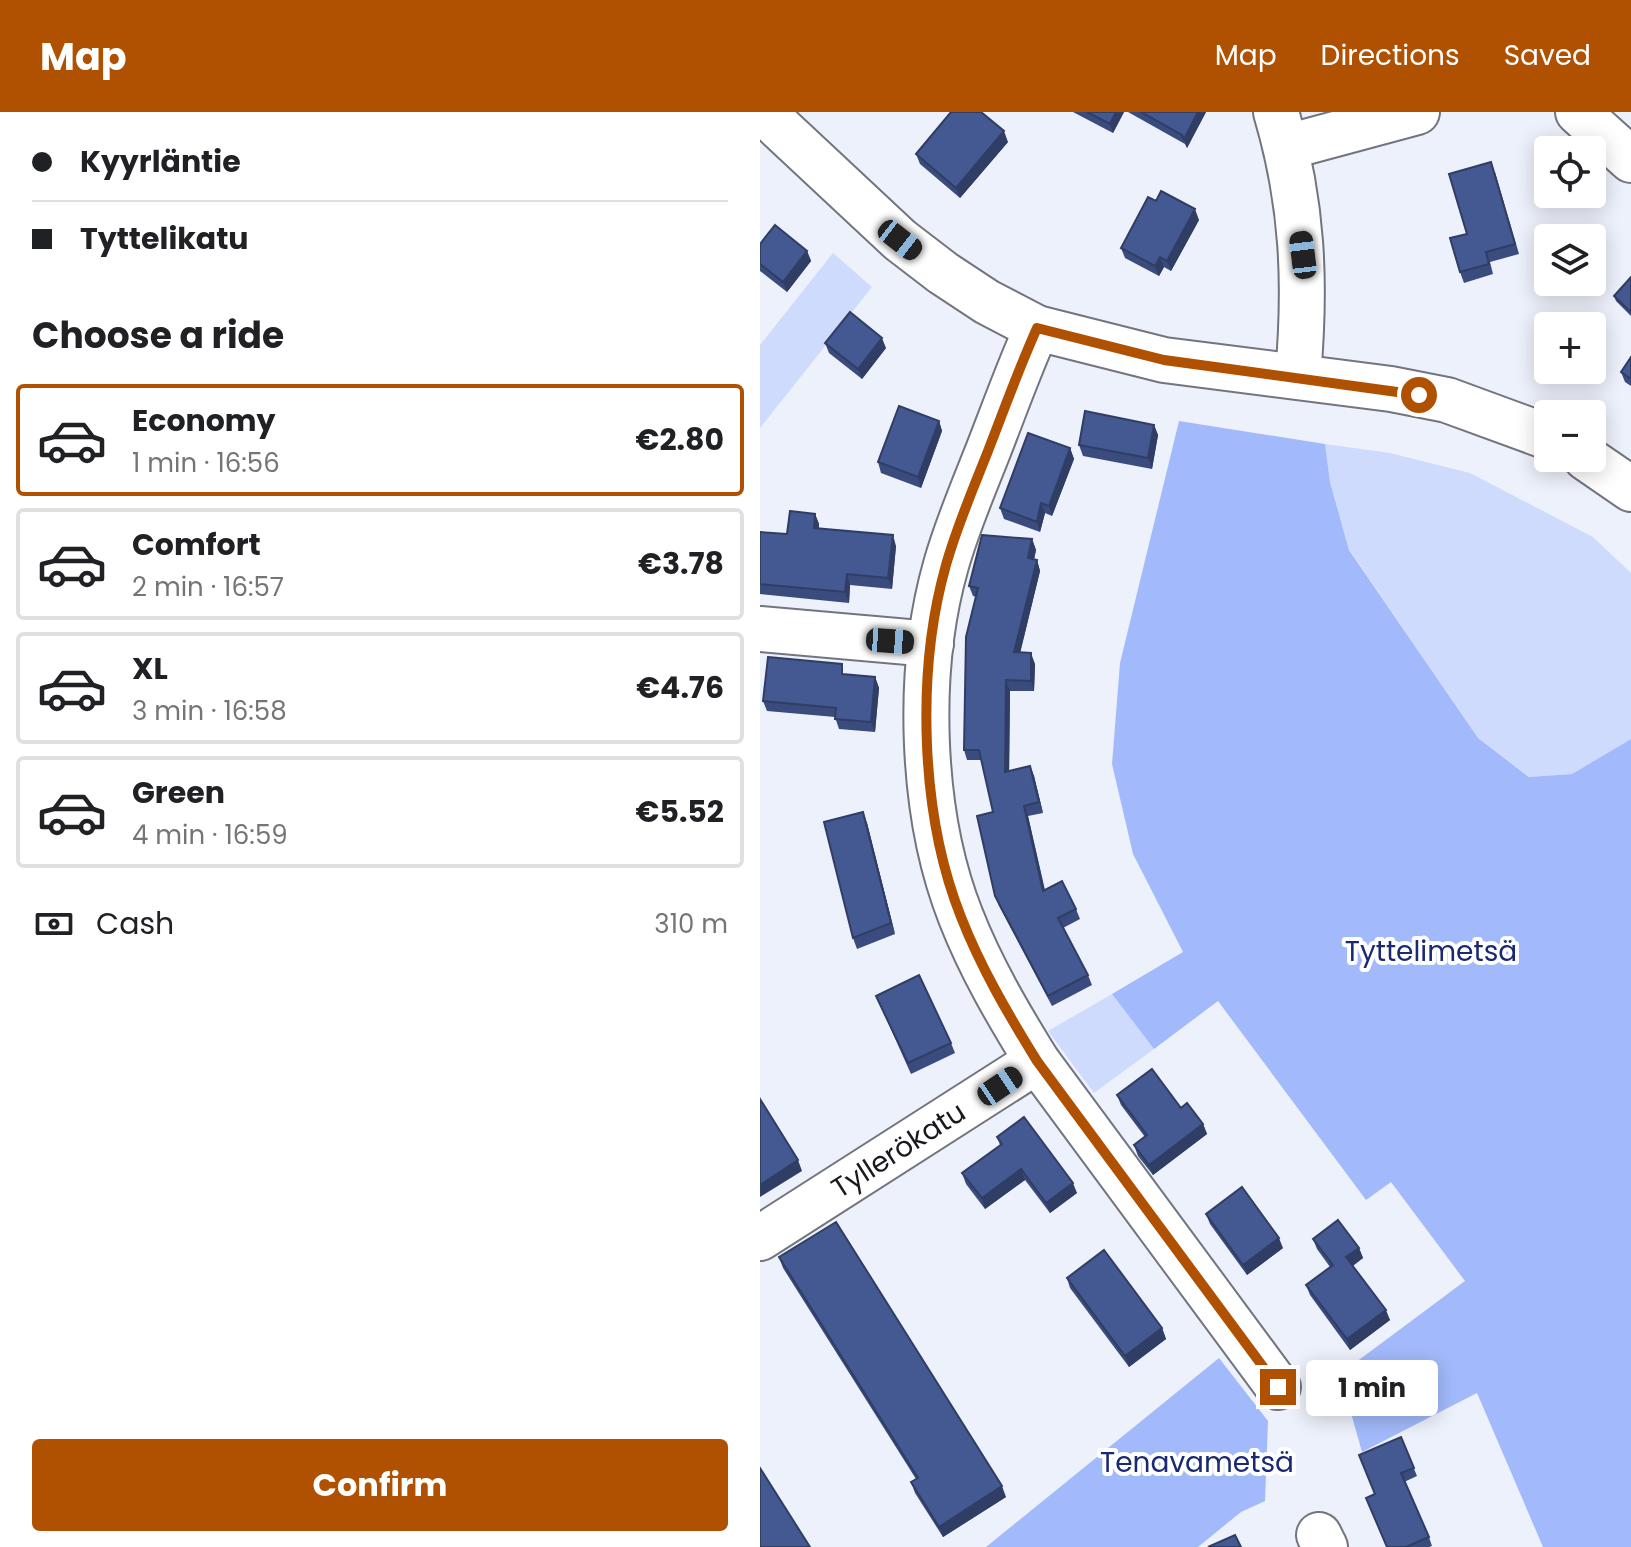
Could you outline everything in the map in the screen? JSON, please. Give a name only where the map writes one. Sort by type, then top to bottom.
[{"type":"street","points":[[763,112],[900,240],[987,302],[1037,328],[1164,360],[1298,376],[1447,400],[1534,432]]},
{"type":"street","points":[[1298,376],[1303,255],[1282,129],[1417,112]]},
{"type":"street","points":[[1578,112],[1631,160]]},
{"type":"street","points":[[1037,328],[950,552],[936,608],[926,688],[926,737],[936,819],[946,865],[959,914],[979,961],[1037,1061],[1278,1387]]},
{"type":"street","points":[[1606,472],[1631,489]]},
{"type":"street","points":[[760,629],[931,644]]},
{"type":"street","name":"Tyllerökatu","points":[[760,1238],[1037,1061]]},
{"type":"shaded area","points":[[833,253],[872,287],[760,428],[760,345]]},
{"type":"shaded area","points":[[1325,444],[1390,453],[1470,473],[1593,537],[1631,573],[1631,739],[1572,774],[1530,777],[1478,738],[1349,549],[1330,482]]},
{"type":"shaded area","points":[[1112,994],[1154,1049],[1094,1093],[1048,1031]]},
{"type":"green space","name":"Tyttelimetsä","points":[[1179,421],[1325,444],[1330,482],[1349,550],[1478,738],[1529,777],[1572,774],[1631,739],[1631,1547],[1543,1547],[1477,1393],[1362,1452],[1340,1374],[1465,1281],[1391,1182],[1366,1200],[1218,1001],[1154,1049],[1112,994],[1183,952],[1133,854],[1112,764],[1120,663]]},
{"type":"green space","name":"Tenavametsä","points":[[1219,1358],[1268,1421],[1265,1501],[1241,1512],[1198,1547],[986,1547]]},
{"type":"building","points":[[951,112],[981,112],[1004,131],[956,188],[916,154]]},
{"type":"building","points":[[1087,112],[1116,112],[1110,124]]},
{"type":"building","points":[[1141,112],[1198,112],[1184,139]]},
{"type":"building","points":[[1491,162],[1515,244],[1486,252],[1489,264],[1460,272],[1450,238],[1467,234],[1449,174]]},
{"type":"building","points":[[1161,191],[1195,209],[1167,261],[1160,257],[1155,266],[1121,248],[1148,197],[1156,201]]},
{"type":"building","points":[[775,225],[807,251],[783,282],[760,264],[760,244]]},
{"type":"building","points":[[1631,277],[1631,312],[1614,296]]},
{"type":"building","points":[[850,312],[882,338],[858,369],[825,343]]},
{"type":"building","points":[[1631,357],[1631,379],[1621,372]]},
{"type":"building","points":[[899,406],[939,421],[918,477],[878,462]]},
{"type":"building","points":[[1085,411],[1154,425],[1148,458],[1079,445]]},
{"type":"building","points":[[1028,433],[1070,448],[1049,506],[1041,503],[1037,522],[1000,508]]},
{"type":"building","points":[[790,511],[815,514],[814,528],[893,535],[888,578],[847,574],[845,592],[760,584],[760,532],[787,534]]},
{"type":"building","points":[[982,535],[1032,539],[1028,558],[1037,560],[1014,652],[1031,653],[1031,681],[1006,680],[1005,772],[1030,766],[1039,802],[1024,806],[1043,891],[1062,881],[1076,909],[1058,918],[1088,975],[1048,996],[995,896],[977,816],[993,812],[979,750],[964,750],[966,637],[978,588],[969,586]]},
{"type":"building","points":[[768,657],[842,664],[842,674],[875,677],[871,722],[835,719],[836,708],[763,701]]},
{"type":"building","points":[[863,812],[891,923],[853,938],[824,822]]},
{"type":"building","points":[[919,975],[951,1043],[908,1063],[876,996]]},
{"type":"building","points":[[1152,1069],[1181,1108],[1187,1103],[1203,1124],[1149,1165],[1134,1145],[1147,1135],[1117,1095]]},
{"type":"building","points":[[760,1099],[798,1160],[760,1185]]},
{"type":"building","points":[[1024,1117],[1073,1183],[1046,1203],[1021,1169],[982,1198],[962,1173],[1002,1144],[997,1137]]},
{"type":"building","points":[[1242,1187],[1279,1238],[1243,1265],[1206,1214]]},
{"type":"building","points":[[1338,1220],[1359,1248],[1346,1257],[1386,1310],[1347,1339],[1306,1285],[1333,1265],[1313,1239]]},
{"type":"building","points":[[836,1222],[1002,1486],[939,1527],[911,1482],[918,1478],[779,1257]]},
{"type":"building","points":[[1104,1250],[1162,1328],[1125,1356],[1067,1278]]},
{"type":"building","points":[[1401,1437],[1414,1468],[1401,1473],[1429,1537],[1406,1547],[1387,1547],[1366,1498],[1375,1494],[1359,1455]]},
{"type":"building","points":[[760,1468],[810,1547],[760,1547]]},
{"type":"building","points":[[1235,1535],[1241,1547],[1208,1547]]},
{"type":"route","points":[[1278,1387],[1037,1061],[979,961],[959,914],[946,865],[936,819],[926,737],[926,688],[936,608],[946,565],[964,513],[1037,328],[1164,360],[1419,395]]}]
